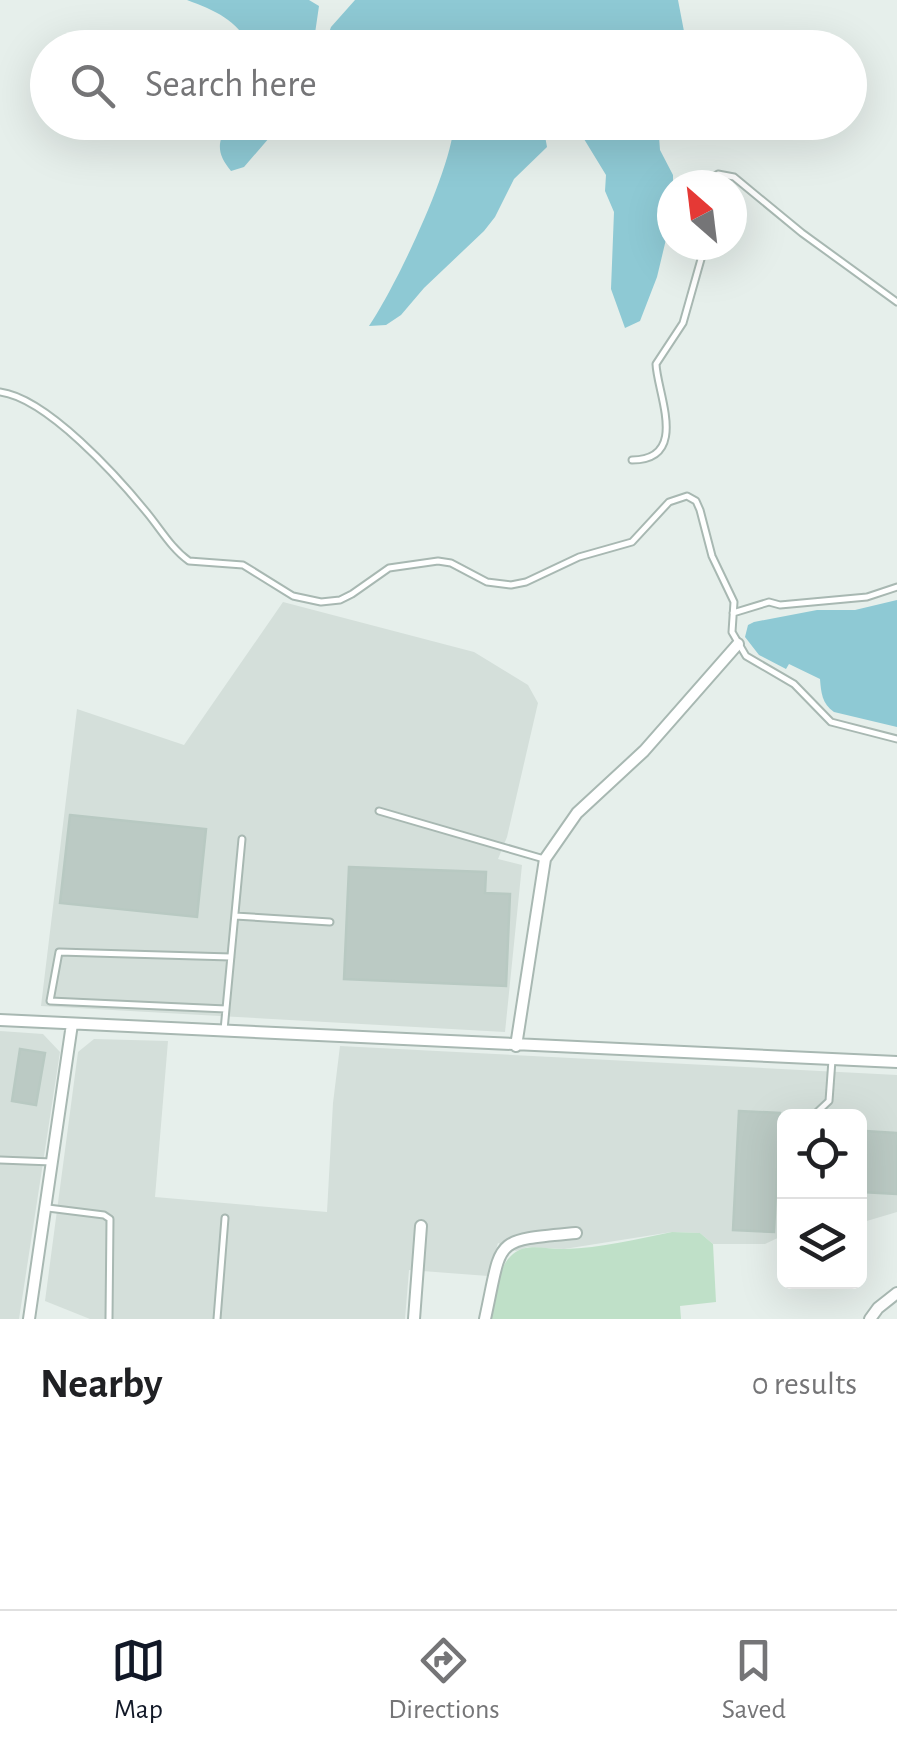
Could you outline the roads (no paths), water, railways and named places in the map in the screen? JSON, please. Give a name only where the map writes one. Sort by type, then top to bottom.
[{"type":"street","points":[[516,1046],[545,860],[577,813],[656,739],[738,644]]},
{"type":"street","points":[[0,1020],[897,1062]]},
{"type":"street","points":[[29,1317],[72,1024]]},
{"type":"street","points":[[414,1319],[420,1226]]},
{"type":"street","points":[[485,1319],[498,1257],[505,1246],[517,1238],[576,1233]]},
{"type":"street","points":[[870,1319],[897,1293]]},
{"type":"lane","points":[[747,188],[897,302]]},
{"type":"lane","points":[[632,460],[651,455],[664,437],[668,414],[656,364],[683,323],[701,260]]},
{"type":"lane","points":[[0,392],[33,402],[87,449],[189,561],[243,566],[300,598],[321,602],[340,600],[389,568],[438,561],[451,563],[495,584],[526,582],[580,557],[632,542],[669,502],[688,496],[700,510],[712,556],[734,602],[732,632],[746,656],[794,684],[831,722],[897,738]]},
{"type":"lane","points":[[733,613],[769,602],[780,605],[867,597],[897,587]]},
{"type":"lane","points":[[379,811],[545,860]]},
{"type":"lane","points":[[224,1031],[242,838]]},
{"type":"lane","points":[[234,916],[330,922]]},
{"type":"lane","points":[[226,1009],[50,1001],[59,952],[231,956]]},
{"type":"lane","points":[[820,1109],[829,1101],[832,1060]]},
{"type":"lane","points":[[0,1160],[52,1162]]},
{"type":"lane","points":[[45,1207],[110,1219],[110,1319]]},
{"type":"lane","points":[[217,1319],[225,1218]]},
{"type":"lane","points":[[29,1317],[44,1319]]},
{"type":"water","points":[[187,0],[309,0],[319,6],[315,30],[238,30],[216,12]]},
{"type":"water","points":[[355,0],[678,0],[684,30],[330,30]]},
{"type":"water","points":[[221,140],[267,140],[244,167],[231,171],[220,147]]},
{"type":"water","points":[[546,140],[547,147],[514,179],[484,231],[401,315],[386,325],[369,326],[421,227],[451,143]]},
{"type":"water","points":[[585,140],[659,140],[670,170],[657,170],[657,260],[661,260],[640,321],[625,328],[611,289],[614,212],[605,191],[606,175]]},
{"type":"water","points":[[897,600],[897,727],[834,712],[825,701],[820,679],[789,664],[786,669],[759,655],[745,637],[748,625],[754,622],[817,610],[855,610]]}]
